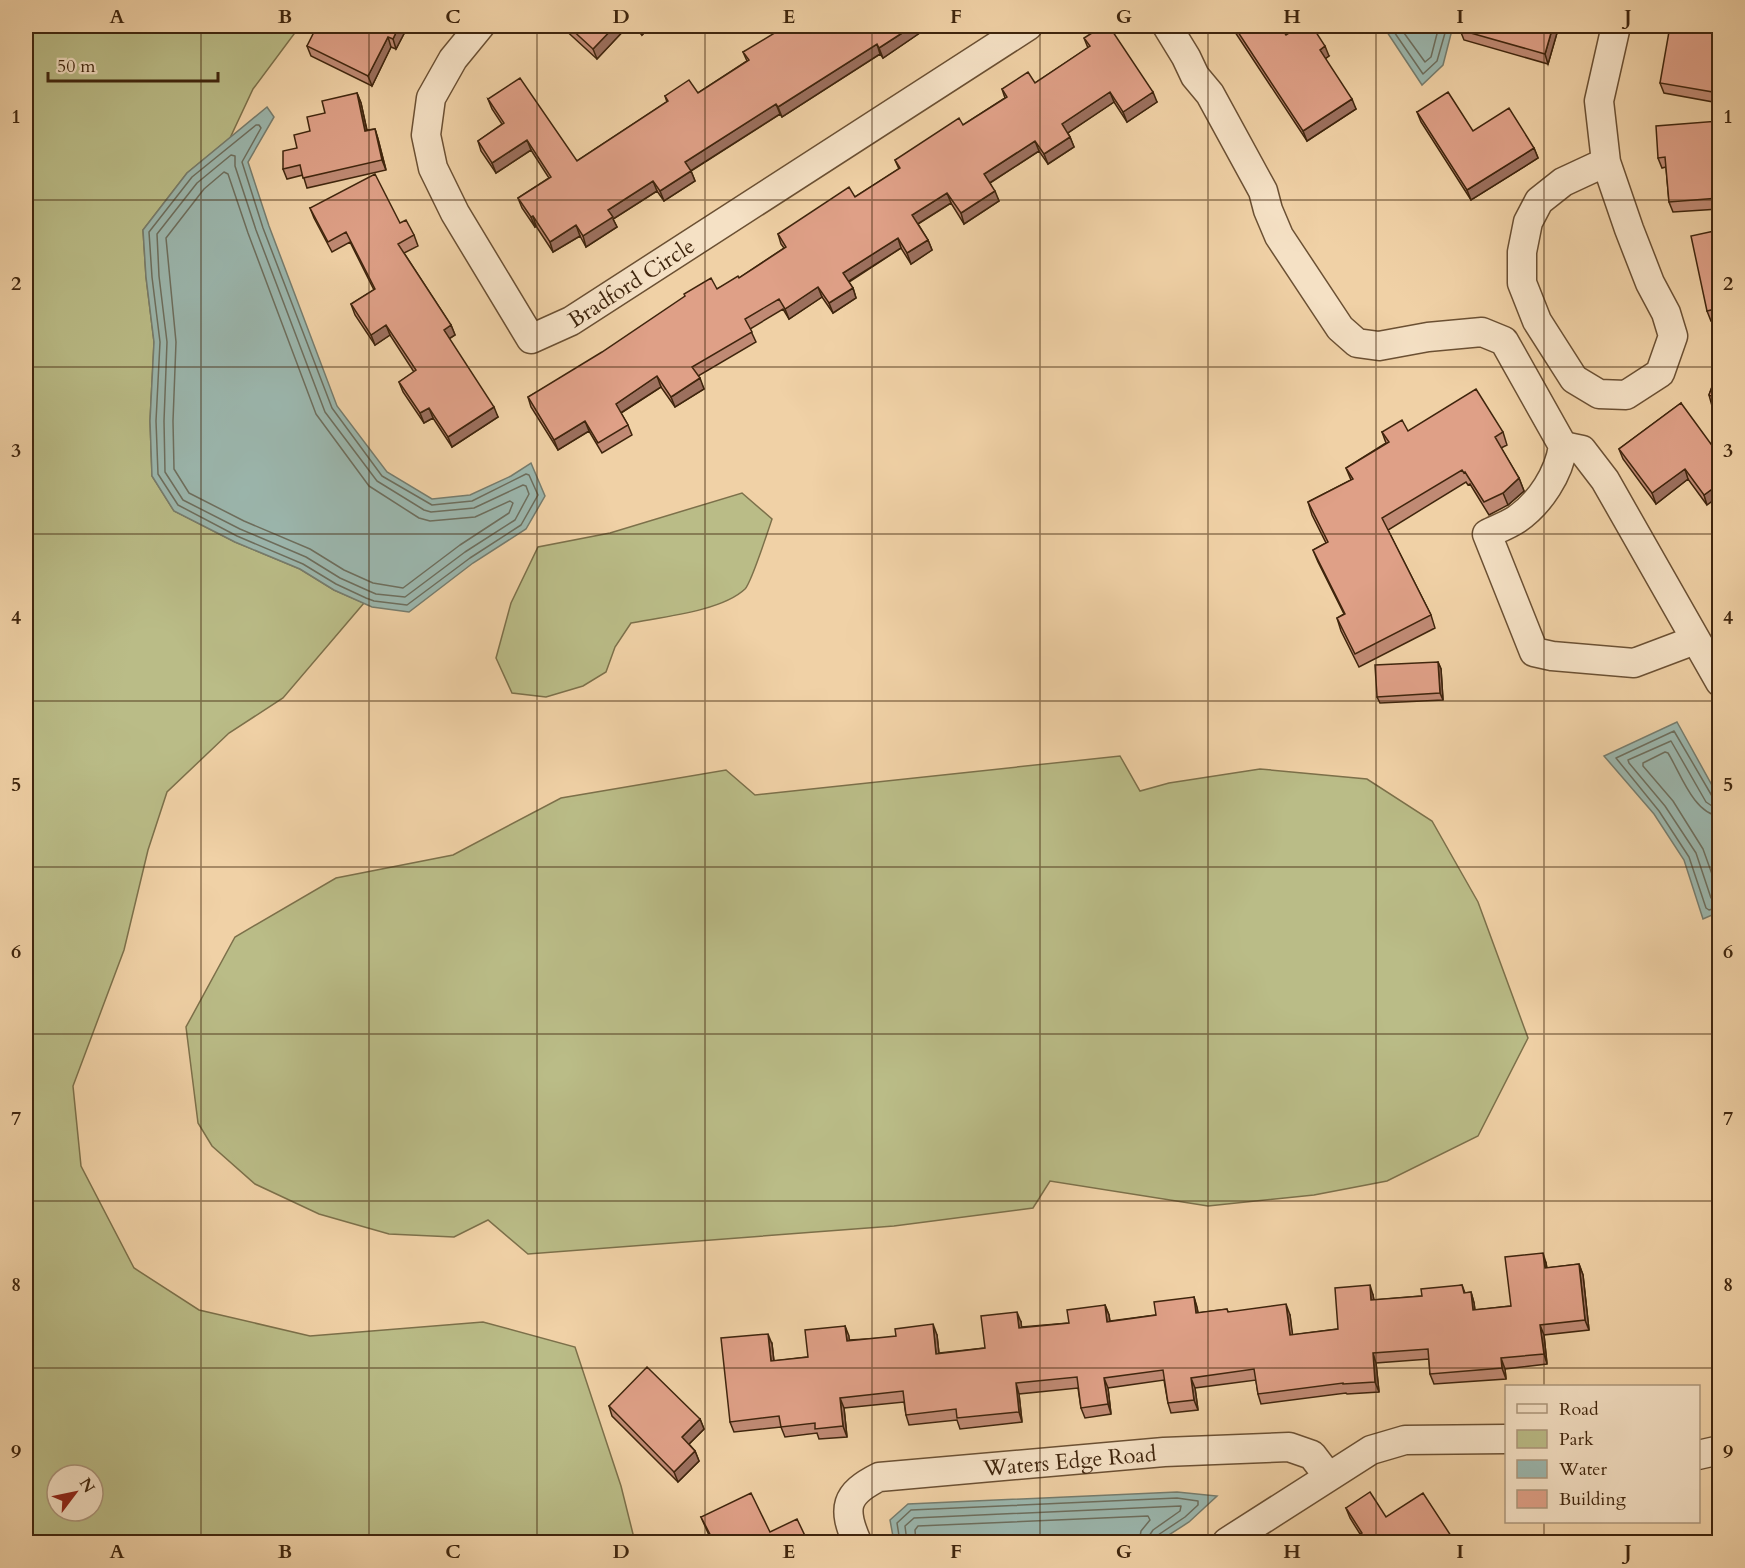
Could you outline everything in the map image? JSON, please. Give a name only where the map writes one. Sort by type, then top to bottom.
[{"type":"street","name":"Bradford Circle","points":[[480,26],[453,59],[431,98],[426,135],[433,168],[455,213],[531,339],[571,321],[1028,26]]},
{"type":"street","points":[[1167,26],[1195,76],[1210,94],[1263,191],[1268,210],[1280,236],[1340,328],[1357,343],[1379,346],[1428,337],[1482,332],[1504,341],[1563,446],[1561,461],[1537,501],[1516,519],[1487,534],[1534,652],[1552,656],[1634,663],[1695,640]]},
{"type":"street","points":[[1606,162],[1563,182],[1539,201],[1528,222],[1522,252],[1522,283],[1537,321],[1574,379],[1599,394],[1626,395],[1660,373],[1673,336],[1666,313],[1650,283],[1629,229],[1606,162],[1599,101],[1616,26]]},
{"type":"street","points":[[1563,446],[1582,450],[1605,480],[1719,682]]},
{"type":"street","points":[[1227,1542],[1371,1450],[1405,1440],[1505,1440]]},
{"type":"street","name":"Waters Edge Road","points":[[857,1542],[849,1526],[849,1503],[859,1487],[879,1477],[1164,1452],[1289,1447],[1312,1455],[1328,1476]]},
{"type":"street","points":[[1700,1455],[1719,1450]]},
{"type":"green space","points":[[26,26],[300,26],[253,89],[230,138],[187,173],[143,230],[154,342],[150,421],[152,476],[174,511],[235,542],[300,569],[334,590],[364,603],[283,698],[229,733],[167,792],[148,850],[124,950],[73,1086],[81,1166],[134,1268],[199,1310],[310,1336],[483,1322],[575,1347],[621,1486],[635,1542],[26,1542]]},
{"type":"green space","points":[[742,493],[772,519],[745,589],[735,597],[707,608],[631,623],[615,647],[606,672],[583,686],[546,697],[512,693],[496,658],[511,603],[538,547],[610,533]]},
{"type":"green space","points":[[1120,756],[1140,791],[1169,783],[1260,769],[1367,779],[1432,821],[1478,902],[1528,1038],[1478,1136],[1387,1181],[1314,1195],[1208,1206],[1050,1181],[1033,1208],[894,1226],[528,1254],[488,1220],[454,1237],[389,1234],[319,1214],[255,1184],[212,1146],[198,1123],[186,1027],[235,937],[336,878],[453,855],[561,798],[726,770],[755,795]]},
{"type":"water","points":[[1383,26],[1453,26],[1443,65],[1422,85]]},
{"type":"water","points":[[267,107],[274,117],[248,162],[269,226],[337,406],[387,472],[432,499],[470,495],[511,476],[531,463],[545,496],[526,529],[473,563],[409,612],[372,607],[334,590],[300,569],[235,542],[174,511],[152,476],[150,421],[154,342],[143,230],[187,173]]},
{"type":"water","points":[[1677,722],[1719,798],[1719,912],[1703,919],[1684,860],[1654,814],[1604,756]]},
{"type":"water","points":[[1177,1492],[1217,1496],[1189,1522],[1158,1542],[894,1542],[890,1520],[908,1504]]},
{"type":"building","points":[[317,26],[399,26],[393,39],[388,37],[368,76],[307,46]]},
{"type":"building","points":[[568,26],[615,26],[593,49]]},
{"type":"building","points":[[786,26],[800,26],[804,32],[814,26],[913,26],[879,48],[877,44],[778,107],[776,104],[685,162],[691,171],[660,191],[653,181],[608,210],[613,217],[583,236],[576,225],[550,242],[518,198],[551,177],[527,140],[492,163],[478,141],[504,123],[488,99],[520,78],[577,161],[668,101],[665,96],[689,80],[698,93],[749,60],[743,52]]},
{"type":"building","points":[[1103,26],[1109,26],[1153,92],[1123,112],[1110,92],[1062,124],[1070,137],[1044,154],[1035,141],[984,174],[995,191],[961,213],[947,193],[912,215],[928,240],[907,253],[898,238],[843,273],[853,288],[829,303],[818,287],[785,309],[779,299],[745,319],[752,332],[692,367],[700,378],[671,397],[657,376],[616,404],[628,425],[598,443],[585,421],[554,440],[528,397],[602,352],[685,296],[684,294],[711,278],[717,289],[738,276],[739,278],[786,247],[778,234],[849,187],[855,197],[900,168],[895,160],[959,118],[963,125],[1007,97],[1002,89],[1028,72],[1035,83],[1090,46],[1084,38]]},
{"type":"building","points":[[1234,26],[1280,26],[1286,35],[1300,26],[1312,26],[1325,46],[1320,50],[1352,99],[1303,131]]},
{"type":"building","points":[[1461,26],[1553,26],[1545,54],[1460,30]]},
{"type":"building","points":[[1670,26],[1719,26],[1719,93],[1660,83]]},
{"type":"building","points":[[1448,92],[1473,131],[1509,108],[1534,148],[1467,190],[1417,112]]},
{"type":"building","points":[[357,93],[365,131],[375,129],[382,160],[303,178],[300,165],[283,169],[283,151],[297,148],[294,135],[310,131],[307,117],[325,113],[322,101]]},
{"type":"building","points":[[1719,121],[1719,198],[1669,202],[1665,157],[1658,158],[1656,126]]},
{"type":"building","points":[[375,174],[400,223],[406,220],[414,235],[398,244],[451,325],[444,330],[494,407],[448,437],[429,408],[420,413],[399,382],[416,370],[386,325],[371,335],[351,304],[375,289],[346,232],[328,242],[310,208]]},
{"type":"building","points":[[1719,230],[1719,308],[1707,311],[1691,236]]},
{"type":"building","points":[[1719,368],[1719,400],[1709,395]]},
{"type":"building","points":[[1476,389],[1503,432],[1495,437],[1519,478],[1503,493],[1484,502],[1462,470],[1382,518],[1431,615],[1355,654],[1337,618],[1345,614],[1313,550],[1328,542],[1308,502],[1353,479],[1346,468],[1389,442],[1382,432],[1402,420],[1408,431]]},
{"type":"building","points":[[1681,403],[1719,455],[1719,484],[1704,495],[1685,469],[1652,493],[1619,449]]},
{"type":"building","points":[[1438,662],[1440,693],[1377,697],[1375,665]]},
{"type":"building","points":[[1543,1253],[1545,1268],[1579,1264],[1585,1320],[1540,1325],[1544,1354],[1501,1358],[1502,1368],[1430,1374],[1428,1349],[1373,1353],[1375,1382],[1343,1383],[1258,1394],[1254,1369],[1191,1378],[1194,1400],[1168,1403],[1163,1370],[1104,1378],[1108,1404],[1081,1408],[1077,1377],[1016,1383],[1019,1412],[957,1418],[956,1409],[906,1415],[903,1391],[840,1398],[843,1426],[815,1429],[815,1423],[781,1427],[779,1416],[730,1422],[721,1338],[768,1334],[771,1361],[808,1357],[805,1330],[845,1326],[847,1341],[896,1336],[895,1329],[933,1324],[936,1354],[985,1348],[981,1316],[1017,1312],[1019,1328],[1069,1323],[1067,1310],[1105,1305],[1107,1322],[1156,1315],[1154,1302],[1194,1297],[1196,1313],[1227,1309],[1228,1312],[1286,1304],[1290,1335],[1338,1329],[1335,1288],[1370,1285],[1371,1300],[1422,1296],[1421,1289],[1462,1285],[1464,1293],[1471,1292],[1473,1310],[1511,1306],[1505,1257]]},
{"type":"building","points":[[647,1367],[700,1419],[682,1437],[695,1451],[674,1472],[609,1406]]},
{"type":"building","points":[[1370,1492],[1386,1517],[1423,1493],[1455,1542],[1347,1542],[1362,1533],[1346,1508]]},
{"type":"building","points":[[751,1493],[770,1532],[797,1519],[808,1542],[714,1542],[701,1517]]}]
